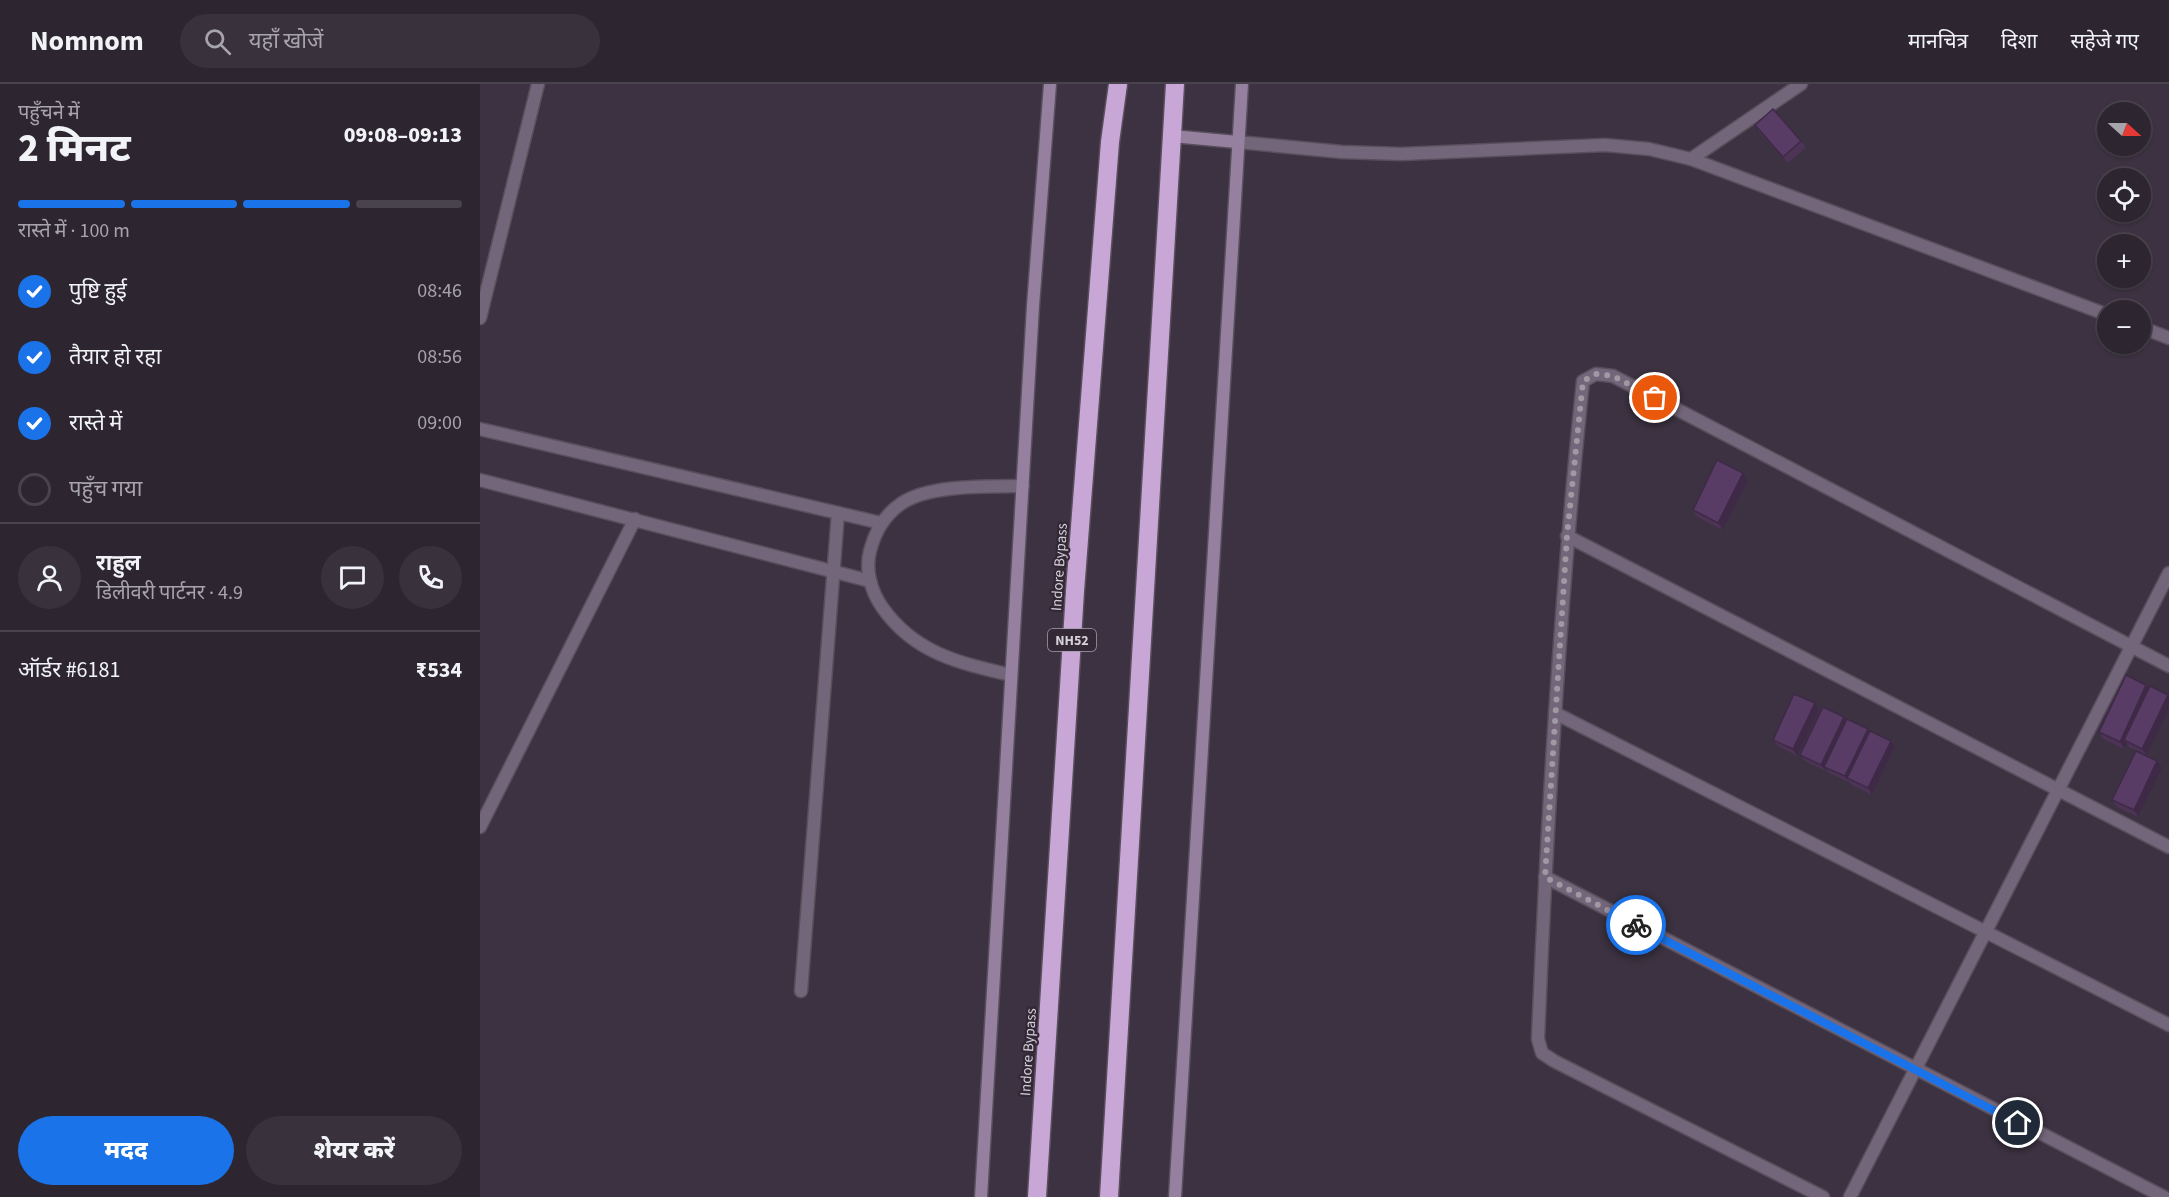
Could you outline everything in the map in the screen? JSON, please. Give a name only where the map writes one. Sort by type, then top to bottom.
[{"type":"highway","name":"Indore Bypass","points":[[1037,1197],[1075,591],[1109,153],[1118,84]]},
{"type":"highway","points":[[1109,1197],[1175,84]]},
{"type":"street","points":[[480,318],[538,84]]},
{"type":"street","points":[[981,1197],[1039,212],[1050,84]]},
{"type":"street","points":[[1175,1197],[1242,84]]},
{"type":"street","points":[[1691,159],[1801,84]]},
{"type":"street","points":[[1172,136],[1342,152],[1402,154],[1605,145],[1648,149],[1691,159],[2097,311]]},
{"type":"street","points":[[2151,331],[2169,338]]},
{"type":"street","points":[[1823,1197],[1542,1053],[1538,1039],[1555,713],[1567,536],[1583,381],[1596,374],[1613,376],[2169,666]]},
{"type":"street","points":[[480,429],[880,523]]},
{"type":"street","points":[[480,480],[870,581]]},
{"type":"street","points":[[1011,675],[951,658],[906,636],[878,600],[870,581],[868,559],[880,523],[903,503],[927,493],[1023,486]]},
{"type":"street","points":[[801,991],[838,513]]},
{"type":"street","points":[[480,827],[635,519]]},
{"type":"street","points":[[1567,536],[2169,847]]},
{"type":"street","points":[[1850,1197],[2169,573]]},
{"type":"street","points":[[1555,713],[2169,1025]]},
{"type":"street","points":[[1545,877],[1914,1070],[2164,1197]]},
{"type":"building","points":[[1773,109],[1801,141],[1783,157],[1755,125]]},
{"type":"building","points":[[1717,460],[1743,473],[1718,523],[1693,510]]},
{"type":"building","points":[[2126,675],[2146,685],[2120,742],[2099,732]]},
{"type":"building","points":[[2150,686],[2168,695],[2142,749],[2124,740]]},
{"type":"building","points":[[1794,694],[1815,703],[1793,749],[1773,740]]},
{"type":"building","points":[[1823,707],[1844,717],[1821,765],[1800,755]]},
{"type":"building","points":[[1847,719],[1868,729],[1845,776],[1824,767]]},
{"type":"building","points":[[1870,731],[1891,741],[1868,788],[1847,778]]},
{"type":"building","points":[[2136,751],[2157,761],[2134,810],[2112,800]]},
{"type":"way so far","points":[[1636,925],[1545,877],[1567,536],[1583,381],[1596,374],[1613,376],[1655,398]]},
{"type":"route","points":[[1636,925],[2018,1123]]}]
